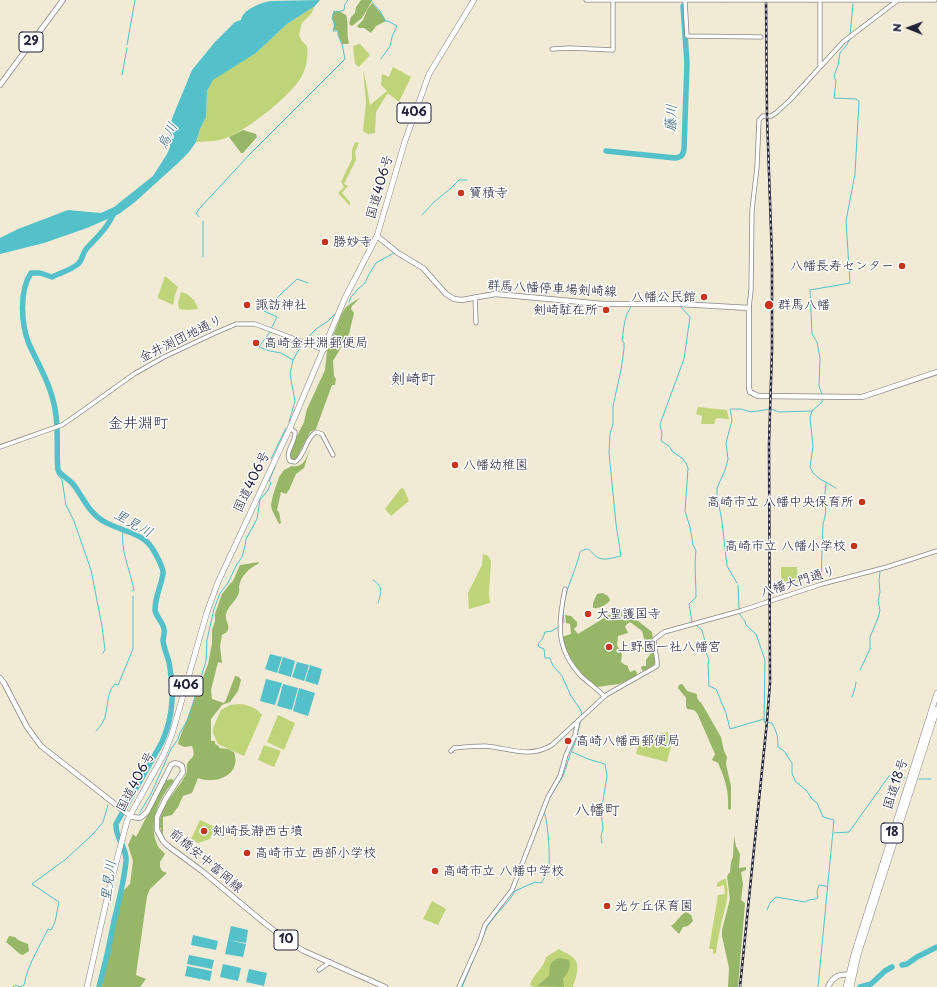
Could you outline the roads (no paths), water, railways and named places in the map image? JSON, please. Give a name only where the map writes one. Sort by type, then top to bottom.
[{"type":"highway","name":"国道406号","points":[[87,987],[127,814],[164,754],[172,734],[207,612],[218,582],[290,428],[345,298],[377,236],[398,163],[425,83],[432,67],[474,0]]},
{"type":"highway","name":"国道18号","points":[[851,975],[855,949],[937,693]]},
{"type":"highway","name":"国道18号","points":[[851,975],[937,709]]},
{"type":"highway","name":"18","points":[[846,987],[851,975]]},
{"type":"highway","name":"18","points":[[851,975],[851,987]]},
{"type":"main road","name":"29","points":[[0,85],[63,0]]},
{"type":"main road","name":"群馬八幡停車場剣崎線","points":[[377,236],[423,268],[451,298],[462,300],[495,294],[603,304],[680,304],[748,308]]},
{"type":"main road","points":[[748,308],[748,388],[752,394],[758,396],[862,397],[937,372]]},
{"type":"main road","points":[[0,678],[27,727],[41,746],[127,814]]},
{"type":"main road","name":"前橋安中富岡線","points":[[127,814],[137,818],[143,816],[147,812],[170,768],[175,763],[179,763],[182,766],[183,772],[164,800],[157,817],[156,830],[159,837],[168,846],[202,871],[285,939],[300,949],[385,987]]},
{"type":"main road","points":[[828,987],[832,980],[837,976],[843,974],[851,975]]},
{"type":"street","points":[[586,0],[935,0]]},
{"type":"street","points":[[685,0],[687,36],[761,37]]},
{"type":"street","points":[[748,308],[751,290],[752,210],[757,167],[759,120],[763,116],[771,116],[776,113],[790,100],[820,66],[852,35],[898,0]]},
{"type":"street","points":[[552,49],[570,48],[613,50],[613,1]]},
{"type":"street","points":[[820,4],[820,66]]},
{"type":"street","points":[[476,297],[476,323]]},
{"type":"street","name":"金井渕団地通り","points":[[0,446],[57,427],[78,414],[123,381],[146,367],[230,326],[246,323],[255,324],[324,350]]},
{"type":"street","points":[[290,428],[294,432],[295,436],[288,454],[290,461],[295,462],[300,459],[311,436],[316,432],[322,434],[333,455]]},
{"type":"street","name":"八幡大門通り","points":[[604,696],[657,666],[654,641],[664,632],[937,551]]},
{"type":"street","points":[[451,751],[454,748],[482,746],[519,752],[541,750],[552,745],[604,696],[577,670],[563,644],[560,630],[560,620],[565,589]]},
{"type":"street","points":[[459,987],[485,925],[512,890],[548,797],[560,776],[566,755],[575,735],[578,721]]},
{"type":"street","points":[[319,970],[330,962]]},
{"type":"water","points":[[320,0],[315,6],[287,24],[256,53],[213,80],[207,91],[206,117],[196,142],[189,152],[177,164],[135,202],[119,214],[87,228],[44,243],[0,254],[0,238],[18,229],[68,210],[101,213],[114,207],[153,176],[170,147],[169,129],[192,70],[215,42],[235,22],[241,20],[245,13],[257,5],[270,1]]},
{"type":"water","points":[[270,654],[282,657],[277,673],[265,669]]},
{"type":"water","points":[[283,657],[295,661],[291,677],[278,673]]},
{"type":"water","points":[[297,662],[309,665],[304,681],[292,677]]},
{"type":"water","points":[[310,665],[322,669],[318,685],[305,681]]},
{"type":"water","points":[[266,679],[282,683],[275,705],[260,701]]},
{"type":"water","points":[[283,684],[298,688],[292,710],[277,706]]},
{"type":"water","points":[[299,688],[315,693],[308,716],[293,711]]},
{"type":"water","points":[[231,926],[248,930],[246,943],[228,940]]},
{"type":"water","points":[[193,935],[218,941],[216,950],[191,945]]},
{"type":"water","points":[[228,940],[246,944],[243,957],[225,954]]},
{"type":"water","points":[[189,955],[214,960],[212,969],[187,964]]},
{"type":"water","points":[[223,964],[241,968],[238,981],[220,977]]},
{"type":"water","points":[[187,966],[212,971],[210,981],[185,976]]},
{"type":"water","points":[[249,969],[267,973],[264,986],[246,982]]},
{"type":"waterway","points":[[127,45],[135,0]]},
{"type":"waterway","points":[[196,214],[249,155],[345,59],[338,31],[333,31],[335,25],[332,18],[334,11],[337,12],[344,10],[345,4],[348,0]]},
{"type":"waterway","points":[[370,0],[380,11],[385,21],[397,26],[390,46],[381,59]]},
{"type":"waterway","points":[[850,35],[853,4]]},
{"type":"waterway","name":"藤川","points":[[606,151],[675,158],[683,154],[687,63],[683,6]]},
{"type":"waterway","points":[[822,394],[819,386],[820,358],[817,342],[812,334],[810,290],[850,283],[846,221],[855,174],[859,101],[856,99],[834,98],[836,81],[834,76],[840,53],[850,39]]},
{"type":"waterway","points":[[122,75],[127,48]]},
{"type":"waterway","points":[[422,215],[459,180],[467,180]]},
{"type":"waterway","name":"里見川","points":[[99,987],[121,891],[126,861],[125,851],[117,834],[116,824],[162,742],[171,712],[172,683],[169,662],[163,641],[164,630],[155,610],[163,571],[153,550],[145,540],[98,518],[73,484],[58,470],[57,424],[53,400],[48,384],[26,336],[22,308],[24,289],[31,273],[40,273],[52,277],[69,270],[78,264],[81,261],[85,250],[106,227],[115,211]]},
{"type":"waterway","points":[[196,213],[199,217]]},
{"type":"waterway","points":[[203,221],[203,257]]},
{"type":"waterway","points":[[349,302],[351,297],[365,283],[376,263],[394,253]]},
{"type":"waterway","points":[[271,329],[277,317],[264,310],[297,279],[308,283]]},
{"type":"waterway","points":[[653,302],[663,298]]},
{"type":"waterway","points":[[561,626],[564,622],[563,613],[566,595],[580,552],[586,549],[601,559],[621,556],[616,524],[609,453],[610,434],[613,424],[613,406],[624,349],[624,343],[622,340],[627,314],[631,307]]},
{"type":"waterway","points":[[681,307],[690,317],[684,359],[660,424],[662,434],[661,441],[683,459],[688,468],[685,511],[690,527],[693,545],[696,550],[696,597],[689,604],[692,622],[694,623]]},
{"type":"waterway","points":[[305,340],[335,314]]},
{"type":"waterway","points":[[270,332],[259,347],[281,353],[293,360]]},
{"type":"waterway","points":[[289,422],[295,401],[290,374],[293,360],[301,346]]},
{"type":"waterway","points":[[822,400],[822,402],[812,411],[810,418],[813,446],[810,467],[813,473],[820,479],[836,488]]},
{"type":"waterway","points":[[737,583],[727,566],[717,494],[717,488],[728,459],[726,443],[732,420],[730,409],[741,409],[751,412],[771,409],[779,412],[812,411]]},
{"type":"waterway","points":[[271,459],[286,428]]},
{"type":"waterway","points":[[140,812],[151,794],[171,749],[188,719],[206,661],[207,640],[214,609],[220,593],[228,583],[242,557],[246,539],[257,519],[260,500],[268,490],[271,483],[269,481],[275,467]]},
{"type":"waterway","points":[[58,470],[57,474],[62,480],[66,505],[74,521],[91,570],[102,626],[105,650],[103,653]]},
{"type":"waterway","points":[[821,581],[823,524],[826,510],[824,503],[826,484]]},
{"type":"waterway","points":[[123,530],[123,545],[134,590],[132,591]]},
{"type":"waterway","points":[[860,670],[870,649],[870,637],[880,610],[878,601],[880,592],[880,572]]},
{"type":"waterway","points":[[373,580],[379,585],[381,590],[378,603]]},
{"type":"waterway","points":[[738,585],[740,615],[745,621],[746,625],[756,634],[765,660],[764,722],[772,723],[777,735],[778,747],[784,751],[792,763],[792,773],[795,781],[806,790],[812,799],[817,803],[823,817],[834,820],[818,987]]},
{"type":"waterway","points":[[96,731],[105,717],[110,691],[115,684],[118,685],[133,649],[133,596]]},
{"type":"waterway","points":[[696,625],[702,630],[706,645],[706,652],[709,660],[709,686],[716,689],[726,713],[730,729],[764,719]]},
{"type":"waterway","points":[[558,627],[552,631],[545,632],[543,638],[538,644],[539,647],[544,649],[545,658],[550,658],[553,666],[562,676],[571,696],[581,711],[582,716]]},
{"type":"waterway","points":[[852,697],[856,682]]},
{"type":"waterway","points":[[462,987],[490,922],[515,891],[535,882],[541,883],[548,872],[549,842],[544,812],[550,797],[563,776],[576,740],[581,719]]},
{"type":"waterway","points":[[572,752],[605,764],[607,776],[601,813],[603,828],[601,837],[602,843]]},
{"type":"waterway","points":[[834,833],[849,832],[889,776],[902,776],[905,778]]},
{"type":"waterway","points":[[919,779],[931,779]]},
{"type":"waterway","points":[[13,987],[15,985],[20,987],[24,985],[34,956],[48,929],[51,930],[55,922],[59,902],[32,884],[66,859],[94,833],[103,822],[108,805]]},
{"type":"waterway","points":[[767,910],[770,903],[776,897],[805,902],[818,898],[817,892],[819,885],[826,886],[828,888]]},
{"type":"waterway","points":[[902,965],[907,964],[937,947]]},
{"type":"waterway","points":[[860,987],[871,984],[885,971],[892,967]]},
{"type":"railway","points":[[740,987],[770,683],[769,443],[772,350],[772,259],[767,116],[766,0]]},
{"type":"place","name":"寶積寺","points":[[461,193]]},
{"type":"place","name":"勝妙寺","points":[[325,242]]},
{"type":"place","name":"八幡長寿センター","points":[[902,266]]},
{"type":"place","name":"八幡公民館","points":[[704,297]]},
{"type":"place","name":"諏訪神社","points":[[247,305]]},
{"type":"place","name":"群馬八幡","points":[[769,305]]},
{"type":"place","name":"剣崎駐在所","points":[[606,310]]},
{"type":"place","name":"高崎金井淵郵便局","points":[[256,343]]},
{"type":"place","name":"八幡幼稚園","points":[[455,465]]},
{"type":"place","name":"高崎市立 八幡中央保育所","points":[[862,502]]},
{"type":"place","name":"高崎市立 八幡小学校","points":[[854,546]]},
{"type":"place","name":"大聖護国寺","points":[[588,614]]},
{"type":"place","name":"上野國一社八幡宮","points":[[609,647]]},
{"type":"place","name":"高崎八幡西郵便局","points":[[568,741]]},
{"type":"place","name":"剣崎長瀞西古墳","points":[[204,831]]},
{"type":"place","name":"高崎市立 西部小学校","points":[[247,853]]},
{"type":"place","name":"高崎市立 八幡中学校","points":[[435,871]]},
{"type":"place","name":"光ケ丘保育園","points":[[607,906]]},
{"type":"district","name":"剣崎町","points":[[413,380]]},
{"type":"district","name":"金井淵町","points":[[138,424]]},
{"type":"district","name":"八幡町","points":[[597,811]]},
{"type":"water label","name":"烏川","points":[[168,136]]}]
